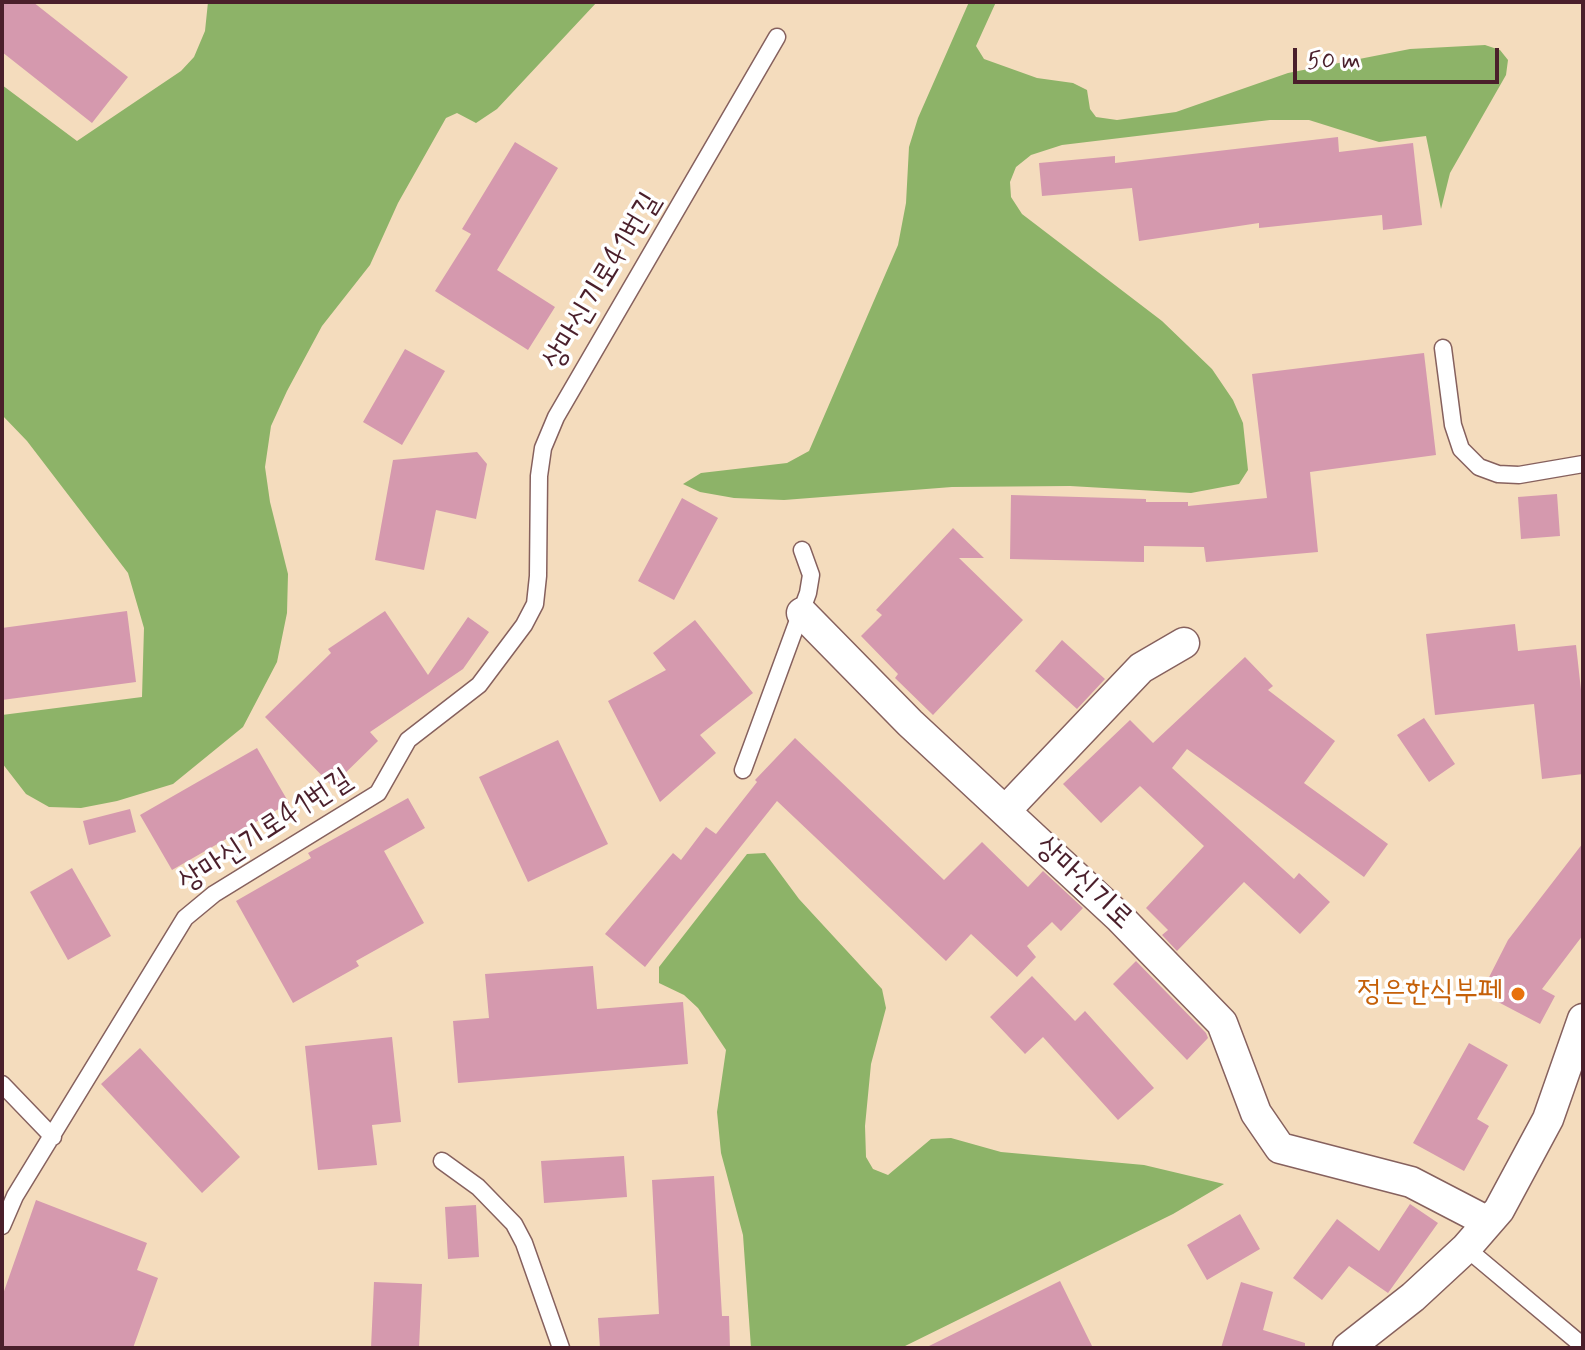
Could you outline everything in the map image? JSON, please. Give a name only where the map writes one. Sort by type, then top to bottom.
[{"type":"street","name":"상마신기로","points":[[802,613],[910,723],[1120,918],[1222,1023],[1256,1113],[1280,1148],[1411,1182],[1488,1222]]},
{"type":"street","points":[[1005,811],[1141,668],[1184,643]]},
{"type":"street","points":[[1348,1348],[1413,1297],[1466,1248],[1488,1222],[1524,1168],[1548,1119],[1583,1019]]},
{"type":"lane","name":"상마신기로41번길","points":[[2,1226],[15,1196],[171,940],[196,906],[378,793],[408,740],[479,685],[524,625],[535,604],[539,476],[543,448],[556,417],[777,37]]},
{"type":"lane","points":[[1443,348],[1453,425],[1461,449],[1479,467],[1498,474],[1519,475],[1583,464]]},
{"type":"lane","points":[[743,770],[802,613],[811,575],[802,550]]},
{"type":"lane","points":[[2,1084],[53,1137]]},
{"type":"lane","points":[[442,1161],[478,1187],[514,1224],[561,1348]]},
{"type":"lane","points":[[1466,1248],[1583,1346]]},
{"type":"green space","points":[[208,2],[597,2],[497,109],[476,123],[457,113],[446,118],[398,203],[370,265],[322,326],[287,391],[271,426],[265,467],[270,502],[288,574],[287,613],[277,662],[243,727],[173,784],[81,808],[49,807],[26,794],[2,763],[2,715],[142,697],[144,628],[128,573],[27,441],[2,415],[2,85],[77,141],[181,71],[194,57],[205,31]]},
{"type":"green space","points":[[969,2],[996,2],[976,46],[984,59],[1037,78],[1073,83],[1087,90],[1090,109],[1096,117],[1117,120],[1176,112],[1288,73],[1410,49],[1485,45],[1500,50],[1508,60],[1506,75],[1450,173],[1441,209],[1426,136],[1379,142],[1309,120],[1270,120],[1062,145],[1031,155],[1016,167],[1010,182],[1011,197],[1022,214],[1162,321],[1212,369],[1233,400],[1243,423],[1248,470],[1239,484],[1191,493],[1070,486],[952,487],[784,500],[734,498],[700,492],[683,484],[701,473],[787,463],[809,451],[898,245],[906,203],[909,147],[918,118]]},
{"type":"green space","points":[[765,853],[799,899],[882,989],[886,1008],[871,1064],[865,1126],[866,1157],[873,1169],[888,1175],[931,1139],[951,1138],[1001,1152],[1144,1165],[1224,1184],[1173,1214],[901,1348],[751,1348],[743,1235],[721,1153],[717,1112],[726,1050],[698,1008],[684,995],[659,983],[659,967],[747,854]]},
{"type":"building","points":[[2,2],[33,2],[128,77],[92,123],[2,52]]},
{"type":"building","points":[[1338,137],[1339,152],[1413,143],[1422,225],[1383,230],[1382,215],[1259,228],[1259,223],[1139,241],[1132,188],[1042,196],[1039,163],[1115,156],[1115,163]]},
{"type":"building","points":[[515,142],[558,168],[497,270],[555,307],[528,350],[435,291],[471,234],[462,229]]},
{"type":"building","points":[[405,349],[445,371],[402,445],[363,422]]},
{"type":"building","points":[[1424,353],[1436,455],[1310,472],[1318,552],[1206,562],[1204,547],[1144,546],[1144,562],[1010,559],[1011,495],[1146,499],[1146,502],[1188,502],[1188,506],[1267,498],[1252,374]]},
{"type":"building","points":[[477,452],[487,464],[476,519],[436,510],[424,570],[375,560],[393,460]]},
{"type":"building","points":[[1557,494],[1560,536],[1521,539],[1518,497]]},
{"type":"building","points":[[682,498],[718,518],[674,600],[638,581]]},
{"type":"building","points":[[953,528],[984,558],[959,558],[1023,620],[933,715],[895,678],[898,674],[861,636],[882,615],[876,610]]},
{"type":"building","points":[[127,611],[136,682],[2,700],[2,628]]},
{"type":"building","points":[[385,611],[428,675],[468,617],[489,632],[463,669],[370,732],[378,741],[332,786],[265,717],[331,653],[328,649]]},
{"type":"building","points":[[695,620],[753,693],[700,735],[716,753],[660,802],[608,701],[666,670],[653,653]]},
{"type":"building","points":[[1515,624],[1518,651],[1576,645],[1583,708],[1583,774],[1542,779],[1534,704],[1435,715],[1426,634]]},
{"type":"building","points":[[1062,640],[1105,679],[1077,709],[1035,671]]},
{"type":"building","points":[[1245,657],[1273,686],[1268,690],[1335,741],[1304,783],[1388,844],[1364,877],[1187,749],[1172,768],[1294,879],[1299,873],[1330,902],[1300,934],[1244,882],[1177,951],[1162,935],[1168,930],[1146,908],[1204,846],[1140,786],[1101,823],[1063,784],[1130,720],[1153,743]]},
{"type":"building","points":[[1424,718],[1455,764],[1429,782],[1397,735]]},
{"type":"building","points":[[795,738],[944,880],[982,842],[1028,887],[1043,871],[1083,908],[1061,931],[1052,922],[1027,946],[1036,957],[1017,977],[971,934],[946,961],[777,801],[645,967],[605,934],[673,853],[681,860],[706,827],[716,834],[757,782],[755,780]]},
{"type":"building","points":[[558,740],[608,844],[528,882],[479,777]]},
{"type":"building","points":[[257,748],[289,803],[172,870],[140,815]]},
{"type":"building","points":[[408,798],[425,828],[384,851],[424,923],[356,961],[359,966],[293,1003],[236,901],[311,858],[308,853]]},
{"type":"building","points":[[130,809],[136,832],[89,845],[83,821]]},
{"type":"building","points":[[1583,843],[1583,935],[1542,989],[1555,996],[1540,1024],[1481,993],[1508,940]]},
{"type":"building","points":[[72,868],[111,936],[68,960],[30,892]]},
{"type":"building","points":[[1136,961],[1206,1033],[1208,1038],[1187,1060],[1113,984]]},
{"type":"building","points":[[593,966],[597,1009],[683,1002],[688,1064],[458,1083],[453,1021],[489,1018],[485,974]]},
{"type":"building","points":[[1032,976],[1075,1021],[1085,1011],[1154,1088],[1118,1120],[1043,1037],[1025,1054],[990,1017]]},
{"type":"building","points":[[392,1037],[401,1122],[372,1125],[377,1165],[318,1170],[305,1046]]},
{"type":"building","points":[[1469,1043],[1508,1065],[1477,1119],[1489,1126],[1464,1171],[1413,1143]]},
{"type":"building","points":[[140,1048],[240,1157],[202,1193],[101,1084]]},
{"type":"building","points":[[624,1156],[627,1197],[544,1203],[541,1161]]},
{"type":"building","points":[[714,1176],[722,1316],[729,1316],[730,1348],[600,1348],[598,1318],[659,1314],[652,1180]]},
{"type":"building","points":[[36,1200],[147,1243],[137,1270],[158,1278],[133,1348],[2,1348],[2,1297]]},
{"type":"building","points":[[1410,1204],[1438,1223],[1388,1293],[1349,1266],[1322,1300],[1293,1278],[1337,1219],[1379,1251]]},
{"type":"building","points":[[476,1205],[479,1257],[448,1259],[445,1207]]},
{"type":"building","points":[[1240,1214],[1260,1249],[1207,1280],[1187,1245]]},
{"type":"building","points":[[1060,1281],[1093,1348],[925,1348]]},
{"type":"building","points":[[374,1282],[422,1284],[419,1348],[371,1348]]},
{"type":"building","points":[[1241,1282],[1273,1292],[1263,1330],[1305,1343],[1305,1348],[1221,1348]]},
{"type":"place","name":"정은한식부페","points":[[1518,994]]}]
